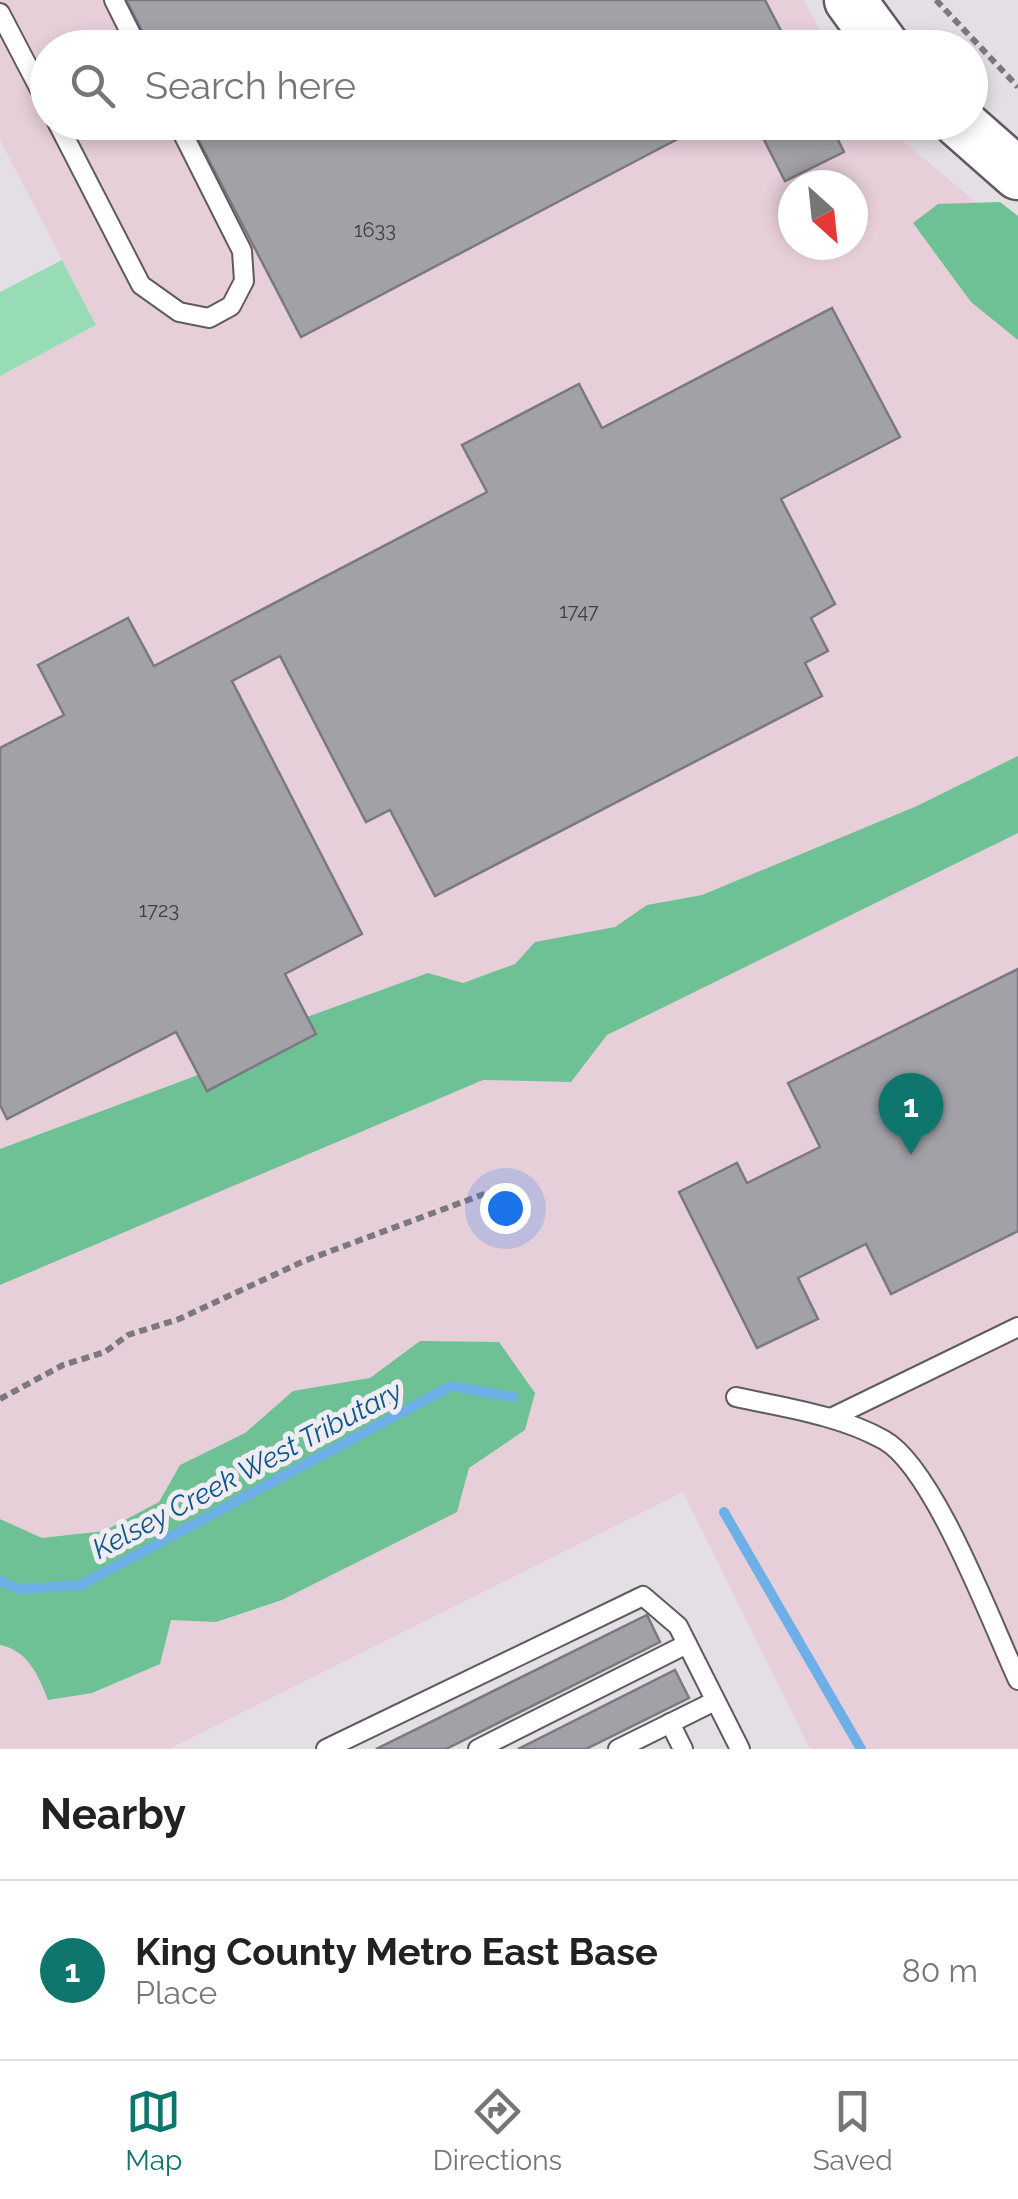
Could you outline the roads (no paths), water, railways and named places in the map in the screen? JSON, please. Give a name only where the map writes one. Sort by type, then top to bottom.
[{"type":"street","points":[[850,0],[872,30]]},
{"type":"street","points":[[979,140],[1018,174]]},
{"type":"lane","points":[[114,0],[129,30]]},
{"type":"lane","points":[[0,13],[30,70]]},
{"type":"lane","points":[[66,140],[142,285],[178,312],[209,318],[231,306],[244,281],[242,251],[186,140]]},
{"type":"lane","points":[[831,1418],[1018,1327]]},
{"type":"lane","points":[[736,1397],[831,1418],[887,1442],[924,1480],[1018,1680]]},
{"type":"lane","points":[[326,1749],[642,1596],[678,1626],[740,1749]]},
{"type":"lane","points":[[478,1749],[687,1644]]},
{"type":"lane","points":[[618,1749],[715,1700]]},
{"type":"lane","points":[[670,1723],[683,1749]]},
{"type":"waterway","name":"Kelsey Creek West Tributary","points":[[0,1581],[19,1589],[81,1585],[451,1386],[513,1397]]},
{"type":"waterway","name":"Kelsey Creek West Tributary","points":[[724,1512],[861,1749]]},
{"type":"place","name":"King County Metro East Base","points":[[911,1155]]}]
